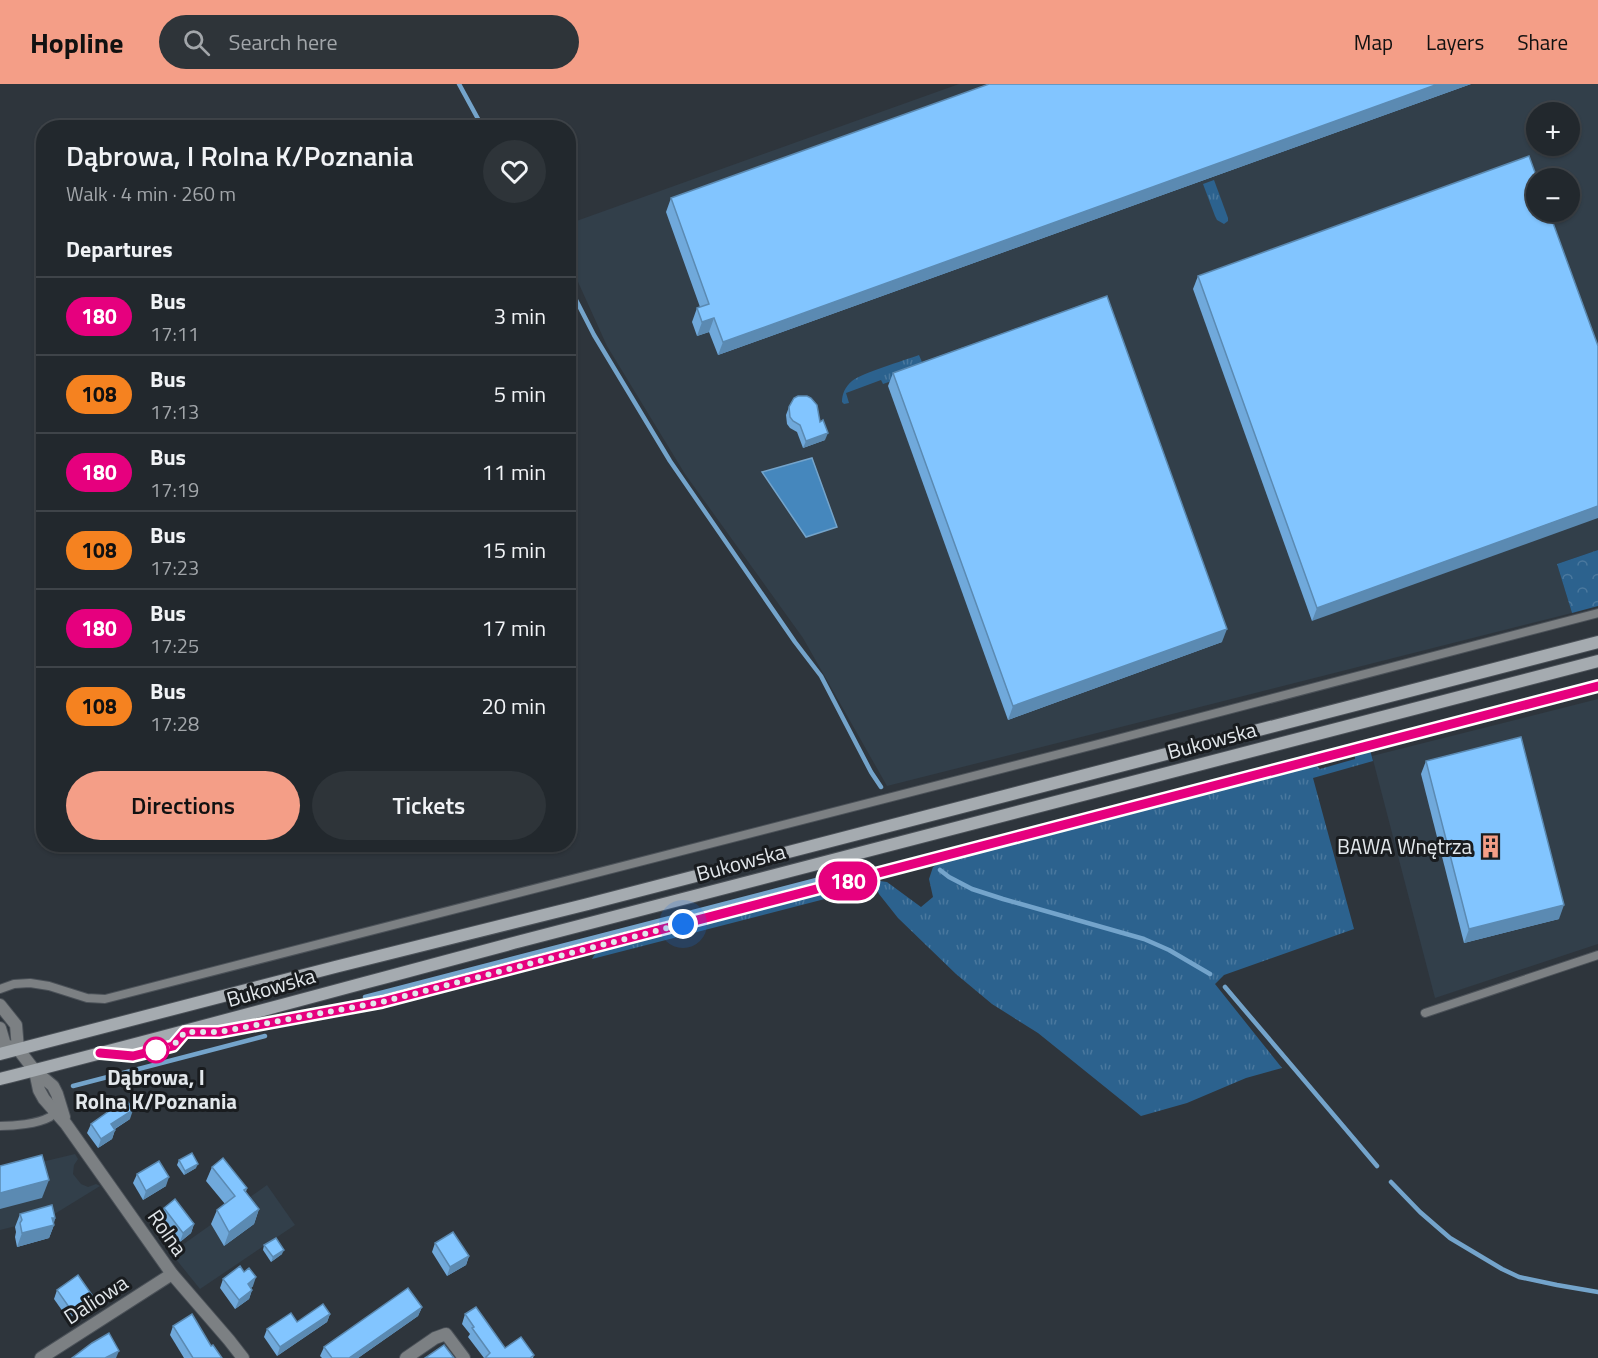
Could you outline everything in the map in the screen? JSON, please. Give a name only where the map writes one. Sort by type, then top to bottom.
[{"type":"main road","name":"Bukowska","points":[[0,1054],[1598,642]]},
{"type":"main road","name":"Bukowska","points":[[0,1079],[185,1032],[614,916],[1598,661]]},
{"type":"street","points":[[0,1005],[16,1025],[18,1049]]},
{"type":"street","name":"Rolna","points":[[0,1028],[5,1045],[18,1049],[35,1071],[53,1086],[57,1094],[58,1110],[66,1124],[172,1274],[243,1358]]},
{"type":"street","name":"Daliowa","points":[[41,1358],[172,1274]]},
{"type":"street","points":[[406,1358],[435,1338],[446,1334],[464,1358]]},
{"type":"lane","points":[[0,989],[14,984],[30,983],[49,986],[87,998],[105,999],[1598,613]]},
{"type":"lane","points":[[185,1032],[219,1032],[382,1002],[1598,686]]},
{"type":"lane","points":[[1425,1013],[1598,955]]},
{"type":"lane","points":[[0,1126],[24,1125],[51,1117],[58,1110]]},
{"type":"shaded area","points":[[959,84],[1598,84],[1598,550],[1557,564],[1572,613],[887,786],[803,638],[685,474],[607,346],[576,277],[576,221]]},
{"type":"shaded area","points":[[812,458],[837,527],[806,537],[762,472]]},
{"type":"shaded area","points":[[1598,699],[1598,944],[1435,998],[1372,756]]},
{"type":"shaded area","points":[[75,1154],[78,1159],[74,1165],[73,1174],[81,1184],[88,1187],[96,1184],[100,1186],[48,1218],[0,1230],[0,1172]]},
{"type":"shaded area","points":[[267,1185],[295,1225],[200,1289],[171,1253]]},
{"type":"green space","points":[[1214,180],[1228,218],[1224,224],[1217,220],[1203,184]]},
{"type":"green space","points":[[1097,299],[1099,306],[1088,313],[883,384],[881,380],[846,393],[849,403],[842,402],[847,386],[865,374],[919,355],[922,362]]},
{"type":"green space","points":[[1598,550],[1598,606],[1572,613],[1557,564]]},
{"type":"green space","points":[[1370,750],[1373,761],[1313,778],[1354,929],[1224,975],[1215,984],[1282,1068],[1246,1078],[1187,1103],[1141,1116],[1038,1033],[992,1004],[956,974],[898,918],[875,886],[592,959],[596,952],[873,880],[887,882],[921,907],[933,897],[929,879],[933,867],[944,861],[1316,765],[1320,769],[1355,759],[1355,754]]},
{"type":"building","points":[[989,84],[1438,84],[723,342],[714,318],[702,322],[697,308],[709,304],[671,198]]},
{"type":"building","points":[[1529,156],[1533,168],[1526,168],[1526,222],[1553,222],[1598,346],[1598,506],[1317,608],[1198,276]]},
{"type":"building","points":[[1107,296],[1227,629],[1013,706],[893,373]]},
{"type":"building","points":[[807,396],[817,405],[820,422],[823,420],[828,433],[806,441],[800,425],[790,417],[789,407],[794,398]]},
{"type":"building","name":"BAWA Wnętrza","points":[[1521,737],[1564,905],[1469,929],[1426,761]]},
{"type":"building","points":[[126,1099],[133,1110],[111,1124],[115,1130],[101,1139],[91,1124]]},
{"type":"building","points":[[192,1153],[198,1164],[185,1171],[179,1160]]},
{"type":"building","points":[[42,1155],[49,1180],[0,1193],[0,1166]]},
{"type":"building","points":[[223,1158],[247,1188],[244,1190],[259,1209],[229,1232],[217,1210],[235,1196],[212,1167]]},
{"type":"building","points":[[159,1161],[169,1177],[146,1191],[137,1174]]},
{"type":"building","points":[[175,1199],[194,1224],[183,1233],[164,1208]]},
{"type":"building","points":[[52,1205],[54,1225],[22,1233],[20,1214]]},
{"type":"building","points":[[453,1232],[469,1256],[450,1267],[435,1243]]},
{"type":"building","points":[[276,1238],[284,1250],[273,1257],[264,1245]]},
{"type":"building","points":[[240,1266],[244,1272],[249,1268],[256,1277],[248,1284],[252,1290],[239,1300],[223,1279]]},
{"type":"building","points":[[78,1275],[92,1295],[71,1310],[57,1290]]},
{"type":"building","points":[[408,1288],[422,1307],[349,1358],[332,1358],[324,1347]]},
{"type":"building","points":[[323,1304],[330,1314],[280,1347],[267,1329],[291,1313],[297,1322]]},
{"type":"building","points":[[476,1307],[505,1348],[521,1337],[534,1355],[530,1358],[485,1358],[490,1353],[465,1314]]},
{"type":"building","points":[[192,1314],[211,1346],[213,1345],[222,1358],[193,1358],[173,1326]]},
{"type":"building","points":[[109,1333],[119,1351],[105,1358],[72,1358],[92,1343]]},
{"type":"building","points":[[444,1345],[454,1358],[425,1358]]},
{"type":"waterway","points":[[459,84],[479,120]]},
{"type":"waterway","points":[[576,300],[594,335],[670,461],[821,676],[881,787]]},
{"type":"waterway","points":[[940,870],[972,889],[1144,939],[1169,950],[1210,974]]},
{"type":"waterway","points":[[365,997],[851,871]]},
{"type":"waterway","points":[[1225,987],[1377,1166]]},
{"type":"waterway","points":[[73,1086],[265,1036]]},
{"type":"waterway","points":[[1391,1182],[1450,1238],[1502,1269],[1519,1277],[1598,1292]]},
{"type":"bus line","name":"180","points":[[100,1053],[133,1056],[173,1046],[185,1032],[219,1032],[382,1002],[1598,686]]},
{"type":"place","name":"BAWA Wnętrza","points":[[1490,847]]},
{"type":"place","name":"Dąbrowa, I Rolna K/Poznania","points":[[156,1050]]},
{"type":"route","points":[[156,1050],[173,1046],[185,1032],[219,1032],[382,1002],[683,924]]}]
